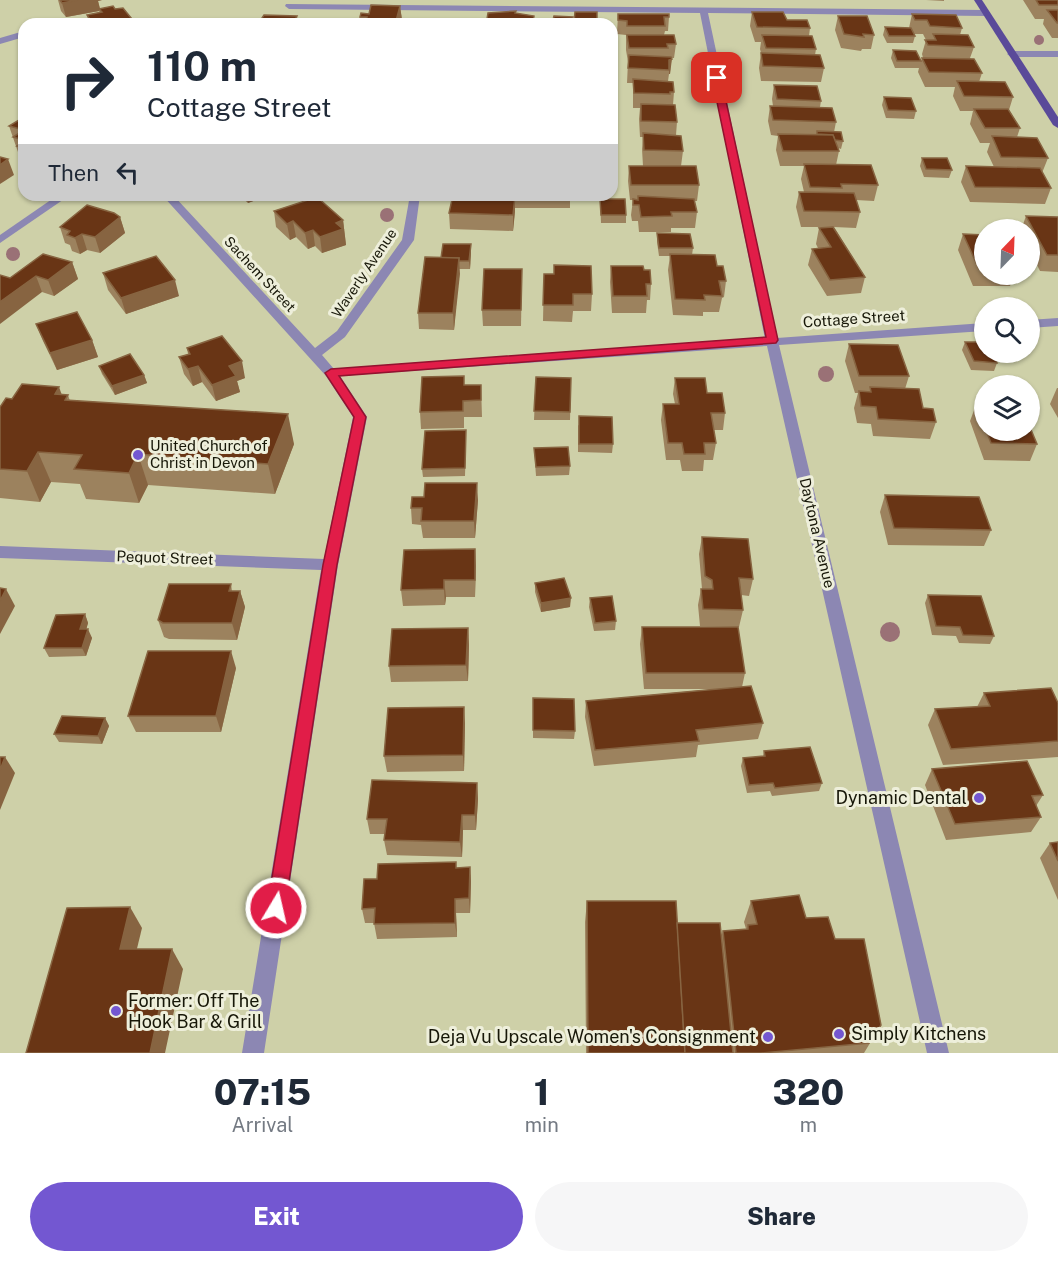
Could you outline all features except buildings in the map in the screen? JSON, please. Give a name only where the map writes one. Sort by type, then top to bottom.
[{"type":"main road","points":[[978,0],[1058,125]]},
{"type":"street","points":[[445,13],[447,0]]},
{"type":"street","points":[[290,6],[445,13],[985,13]]},
{"type":"street","name":"Daytona Avenue","points":[[705,12],[725,122],[772,340],[938,1053]]},
{"type":"street","points":[[0,41],[18,36]]},
{"type":"street","points":[[1011,54],[1058,54]]},
{"type":"street","points":[[0,240],[56,201]]},
{"type":"street","name":"Sachem Street","points":[[173,201],[331,373],[360,417],[330,565],[253,1053]]},
{"type":"street","name":"Waverly Avenue","points":[[314,355],[341,334],[408,240],[414,201]]},
{"type":"street","points":[[1040,323],[1058,322]]},
{"type":"street","name":"Cottage Street","points":[[331,373],[772,340],[974,328]]},
{"type":"street","name":"Pequot Street","points":[[0,552],[330,565]]},
{"type":"place","name":"United Church of Christ in Devon","points":[[138,455]]},
{"type":"place","name":"Dynamic Dental","points":[[979,798]]},
{"type":"place","name":"Former: Off The Hook Bar & Grill","points":[[116,1011]]},
{"type":"place","name":"Simply Kitchens","points":[[839,1034]]},
{"type":"place","name":"Deja Vu Upscale Women's Consignment","points":[[768,1037]]},
{"type":"route","points":[[276,908],[330,565],[360,417],[331,373],[772,340],[717,78]]}]
